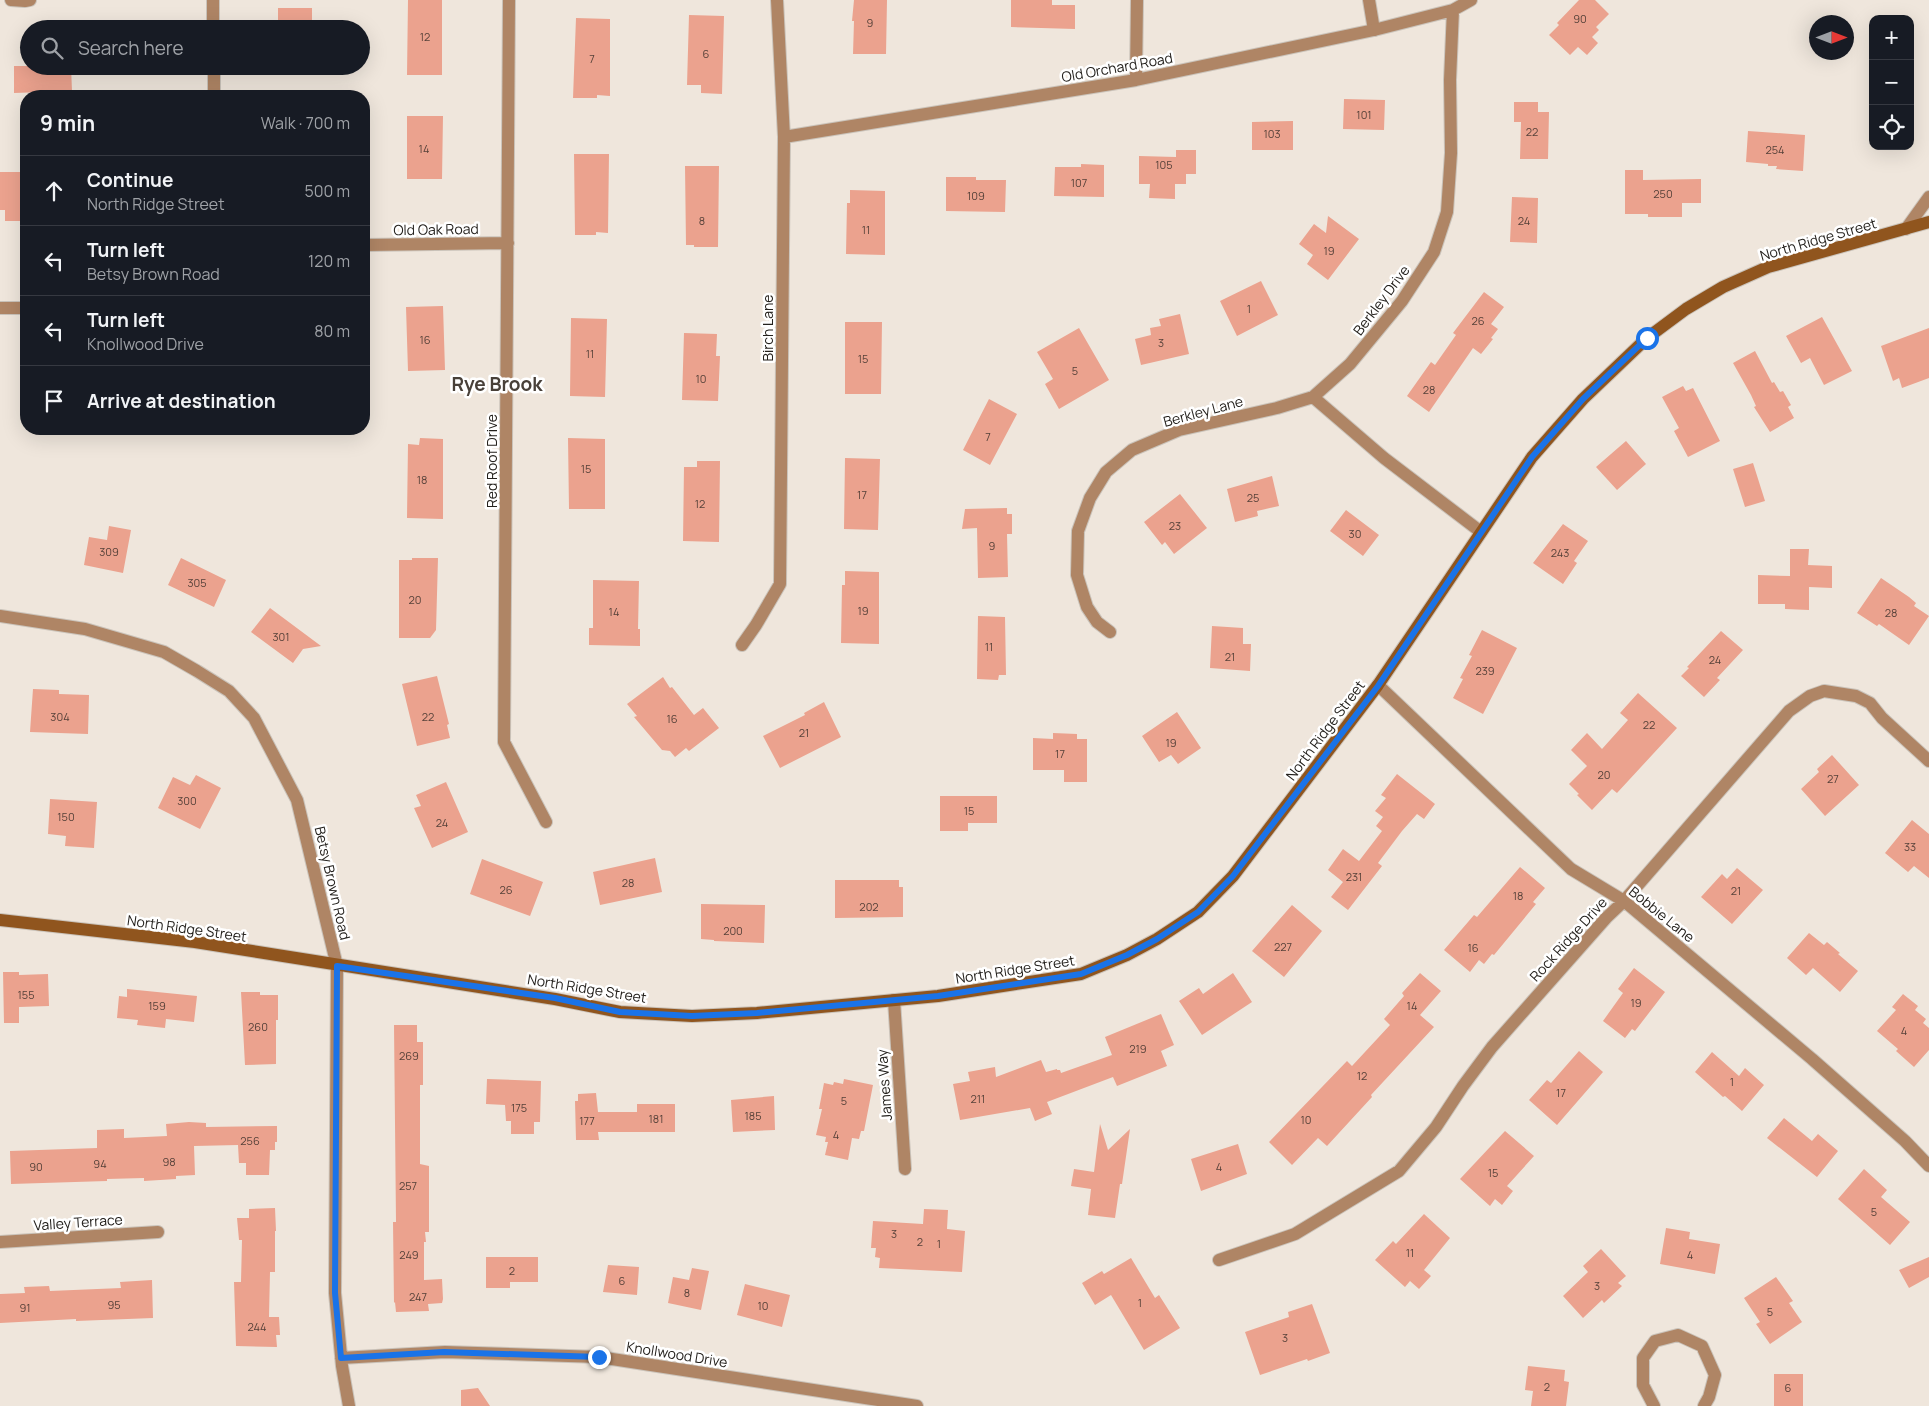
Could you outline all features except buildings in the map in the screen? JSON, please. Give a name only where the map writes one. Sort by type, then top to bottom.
[{"type":"street","points":[[11,0],[30,0]]},
{"type":"street","points":[[213,0],[213,20]]},
{"type":"street","name":"Red Roof Drive","points":[[509,0],[504,742],[546,822]]},
{"type":"street","name":"Birch Lane","points":[[742,645],[780,584],[784,137],[777,0]]},
{"type":"street","points":[[1136,80],[1137,0]]},
{"type":"street","points":[[1369,0],[1374,30]]},
{"type":"street","points":[[1453,10],[1471,0]]},
{"type":"street","name":"Old Orchard Road","points":[[784,137],[1136,80],[1374,30],[1453,10]]},
{"type":"street","name":"Berkley Drive","points":[[1313,397],[1350,364],[1402,302],[1434,252],[1447,212],[1451,153],[1450,80],[1453,10]]},
{"type":"street","points":[[214,75],[214,90]]},
{"type":"street","points":[[1906,229],[1929,197]]},
{"type":"street","name":"North Ridge Street","points":[[0,920],[195,942],[337,966],[555,998],[629,1012],[692,1016],[738,1014],[938,996],[1081,974],[1127,955],[1157,939],[1198,912],[1233,876],[1378,686],[1532,457],[1583,399],[1647,338],[1686,309],[1723,287],[1768,267],[1929,222]]},
{"type":"street","name":"Old Oak Road","points":[[370,245],[508,243]]},
{"type":"street","points":[[0,308],[20,308]]},
{"type":"street","points":[[1313,397],[1384,458],[1481,532]]},
{"type":"street","name":"Berkley Lane","points":[[1110,632],[1097,622],[1087,607],[1077,575],[1078,531],[1090,498],[1106,472],[1132,450],[1179,430],[1277,408],[1313,397]]},
{"type":"street","name":"Betsy Brown Road","points":[[0,616],[85,629],[164,652],[228,691],[254,718],[297,800],[337,966],[335,1293],[341,1358],[349,1406]]},
{"type":"street","name":"Bobbie Lane","points":[[1378,686],[1570,869],[1624,901],[1812,1059],[1904,1141],[1929,1166]]},
{"type":"street","name":"Rock Ridge Drive","points":[[1219,1260],[1295,1234],[1399,1171],[1436,1127],[1492,1047],[1606,918],[1624,901],[1789,711],[1810,696],[1824,691],[1856,696],[1870,703],[1882,718],[1929,761]]},
{"type":"street","name":"James Way","points":[[894,1000],[905,1169]]},
{"type":"street","name":"Valley Terrace","points":[[0,1242],[158,1232]]},
{"type":"street","points":[[1654,1406],[1644,1385],[1644,1358],[1655,1341],[1678,1336],[1702,1346],[1715,1375],[1709,1397],[1704,1406]]},
{"type":"street","name":"Knollwood Drive","points":[[341,1358],[444,1352],[599,1357],[917,1406]]},
{"type":"district","name":"Rye Brook","points":[[497,384]]},
{"type":"route","points":[[599,1357],[444,1352],[341,1358],[335,1293],[337,966],[555,998],[620,1012],[692,1016],[757,1013],[938,996],[1081,974],[1127,955],[1157,939],[1198,912],[1233,876],[1378,686],[1532,457],[1583,399],[1647,338]]}]
